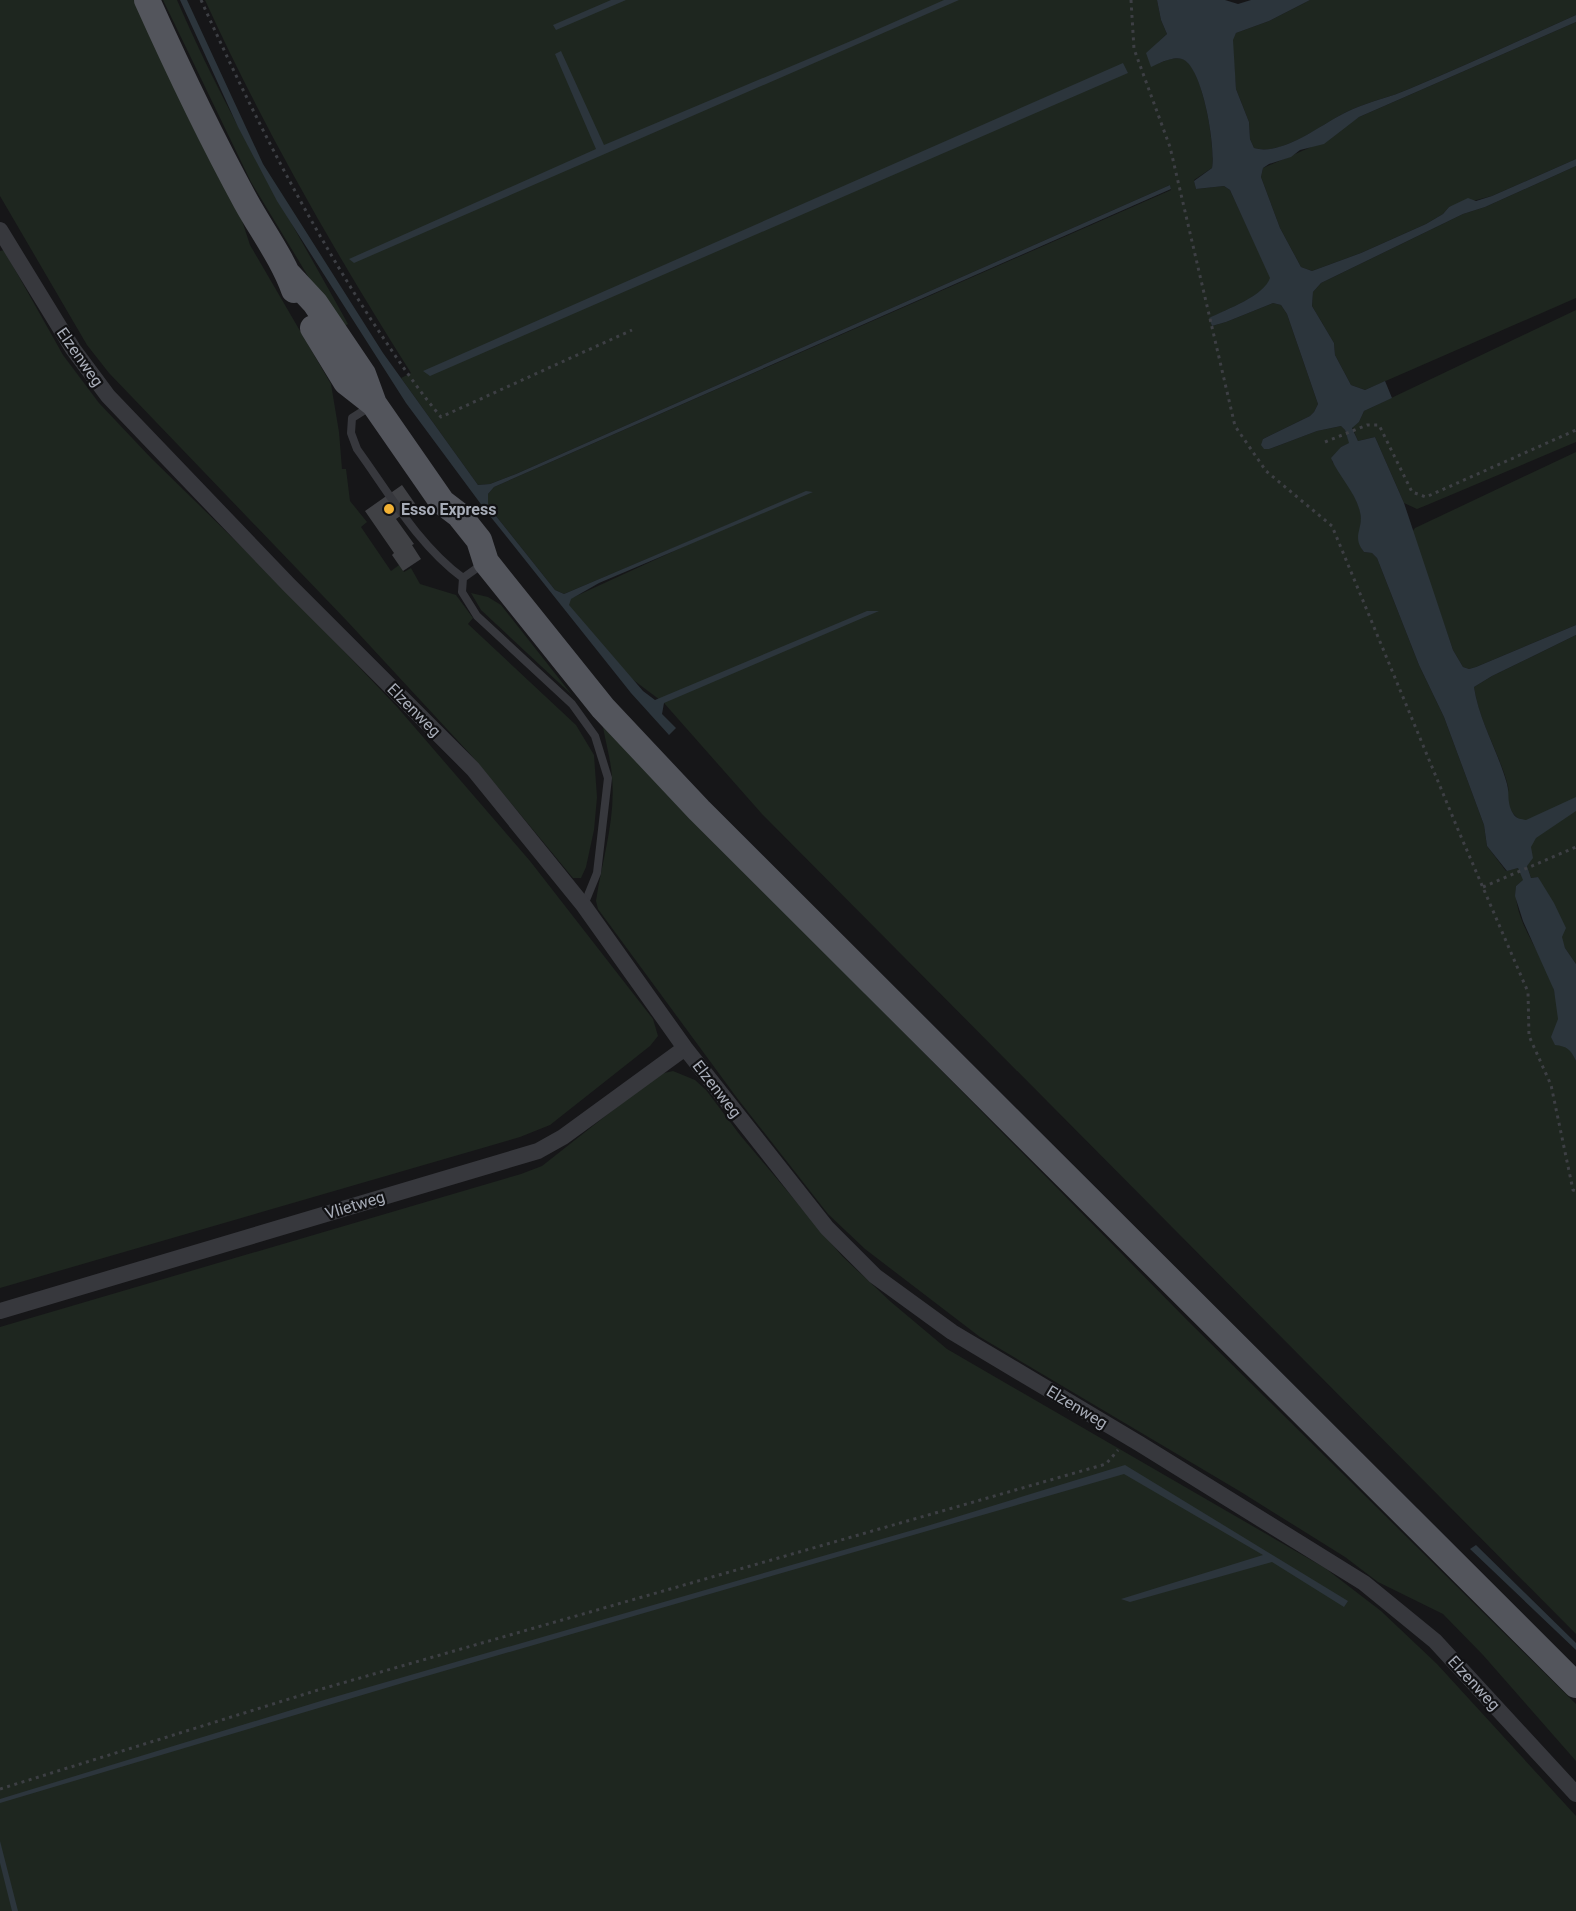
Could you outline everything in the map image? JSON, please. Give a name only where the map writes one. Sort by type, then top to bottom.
[{"type":"main road","points":[[147,0],[197,110],[247,204],[288,274],[298,304],[346,382],[374,404],[442,502],[447,525],[468,552],[486,562],[603,708],[699,810],[1576,1685]]},
{"type":"street","name":"Elzenweg","points":[[0,232],[73,349],[108,396],[289,585],[473,769],[584,906],[685,1048],[827,1228],[875,1276],[952,1332],[1364,1583],[1435,1641],[1576,1794]]},
{"type":"street","name":"Vlietweg","points":[[0,1311],[538,1151],[563,1137],[685,1048]]},
{"type":"lane","points":[[374,404],[352,418],[351,433],[357,449],[416,530],[445,565],[463,578]]},
{"type":"lane","points":[[463,578],[486,562]]},
{"type":"lane","points":[[463,578],[462,592],[477,616],[572,704],[596,736],[608,778],[597,873],[584,906]]},
{"type":"path","points":[[201,0],[242,91],[334,263],[418,389],[441,417],[632,330]]},
{"type":"path","points":[[1131,0],[1134,49],[1170,147],[1235,426],[1266,471],[1332,526],[1528,992],[1529,1036],[1551,1085],[1573,1190],[1576,1191]]},
{"type":"path","points":[[1325,442],[1367,425],[1379,425],[1412,492],[1426,497],[1576,430]]},
{"type":"path","points":[[1483,887],[1576,847]]},
{"type":"path","points":[[0,1789],[318,1690],[1106,1464],[1127,1437]]},
{"type":"shaded area","points":[[0,0],[136,0],[235,199],[250,245],[331,384],[342,469],[346,469],[350,501],[367,522],[361,527],[391,571],[399,565],[404,572],[411,568],[420,584],[456,595],[473,618],[468,624],[576,725],[594,755],[597,797],[594,830],[586,867],[581,878],[573,878],[471,755],[347,621],[109,373],[87,345],[0,196]]},
{"type":"shaded area","points":[[163,0],[177,0],[237,124],[348,324],[340,329],[251,182]]},
{"type":"shaded area","points":[[180,0],[187,0],[263,164],[383,353],[478,485],[490,484],[516,474],[1170,185],[1171,189],[494,487],[488,494],[488,506],[555,590],[564,594],[806,491],[813,492],[599,583],[571,599],[569,605],[643,691],[655,700],[867,611],[879,611],[664,703],[662,714],[676,728],[669,735],[631,693],[486,511],[406,403],[277,201],[238,127]]},
{"type":"shaded area","points":[[205,0],[1157,0],[1161,20],[1167,34],[1147,53],[1152,66],[1179,58],[1190,65],[1202,92],[1210,127],[1212,168],[1194,180],[1196,189],[1224,186],[1230,190],[1271,278],[1261,291],[1210,318],[1212,326],[1273,303],[1281,305],[1287,314],[1318,404],[1310,416],[1263,439],[1264,449],[1317,431],[1341,426],[1345,430],[1350,443],[1341,447],[1332,461],[1349,485],[1358,504],[1361,517],[1359,538],[1361,547],[1364,552],[1372,553],[1377,558],[1419,665],[1444,717],[1484,825],[1487,846],[1506,871],[1518,868],[1524,880],[1516,886],[1519,913],[1550,977],[1556,997],[1564,1046],[1571,1050],[1576,1061],[1576,1634],[762,814],[664,703],[620,670],[563,602],[770,507],[564,594],[555,590],[488,506],[488,494],[494,487],[1171,190],[1170,185],[516,474],[490,484],[478,485],[401,378],[411,373],[355,282],[276,143]]},
{"type":"shaded area","points":[[611,0],[626,0],[556,30],[553,25]]},
{"type":"shaded area","points":[[944,0],[959,0],[354,263],[349,259],[596,149],[555,54],[561,51],[604,145]]},
{"type":"shaded area","points":[[1157,0],[1225,0],[1238,4],[1251,0],[1310,0],[1269,21],[1236,33],[1233,40],[1236,89],[1249,122],[1250,139],[1254,148],[1266,149],[1291,143],[1353,109],[1402,92],[1576,15],[1576,22],[1359,117],[1324,144],[1300,150],[1291,157],[1269,164],[1263,168],[1261,177],[1280,228],[1301,267],[1312,271],[1361,253],[1426,224],[1443,214],[1449,207],[1468,198],[1476,201],[1492,196],[1576,159],[1576,166],[1485,207],[1463,214],[1321,283],[1313,292],[1312,306],[1334,343],[1335,355],[1351,385],[1365,390],[1385,381],[1392,398],[1364,411],[1359,422],[1352,428],[1358,441],[1375,437],[1404,503],[1453,650],[1463,667],[1469,669],[1476,667],[1576,625],[1576,635],[1474,687],[1480,712],[1508,788],[1510,807],[1515,816],[1526,820],[1576,797],[1576,811],[1536,838],[1531,847],[1533,858],[1527,866],[1531,878],[1538,877],[1554,903],[1566,928],[1562,937],[1565,948],[1576,964],[1576,1061],[1568,1049],[1555,1045],[1551,1037],[1558,1019],[1554,990],[1523,921],[1515,896],[1516,886],[1523,880],[1518,868],[1507,871],[1487,846],[1484,825],[1444,717],[1419,665],[1377,558],[1372,553],[1364,552],[1358,541],[1361,518],[1358,504],[1331,458],[1341,447],[1349,443],[1345,430],[1341,426],[1317,431],[1264,449],[1261,445],[1263,439],[1310,416],[1318,404],[1287,314],[1281,305],[1273,303],[1212,326],[1209,318],[1253,296],[1266,285],[1270,278],[1230,190],[1224,186],[1196,189],[1194,181],[1212,168],[1210,127],[1202,92],[1189,65],[1178,58],[1151,67],[1146,53],[1167,34],[1161,20]]},
{"type":"shaded area","points":[[1310,0],[1576,0],[1576,15],[1402,92],[1353,109],[1292,143],[1266,149],[1254,148],[1250,139],[1249,122],[1236,89],[1232,40],[1236,33],[1269,21]]},
{"type":"shaded area","points":[[1576,22],[1576,159],[1492,196],[1449,207],[1443,214],[1426,224],[1361,253],[1312,271],[1301,267],[1280,228],[1261,177],[1263,168],[1311,147],[1359,117]]},
{"type":"shaded area","points":[[1123,63],[1128,73],[430,376],[423,371]]},
{"type":"shaded area","points":[[1576,166],[1576,298],[1365,390],[1351,385],[1335,355],[1334,343],[1312,306],[1313,292],[1321,283],[1463,214],[1485,207]]},
{"type":"shaded area","points":[[4,250],[63,355],[99,403],[151,458],[285,589],[398,708],[530,861],[653,1019],[658,1036],[650,1046],[550,1125],[520,1137],[0,1288],[0,251]]},
{"type":"shaded area","points":[[1576,310],[1576,442],[1417,509],[1404,503],[1375,437],[1358,441],[1352,427],[1359,422],[1364,411]]},
{"type":"shaded area","points":[[1576,452],[1576,625],[1476,667],[1469,669],[1463,667],[1453,650],[1412,532],[1415,528]]},
{"type":"shaded area","points":[[471,593],[488,597],[501,605],[572,695],[481,610]]},
{"type":"shaded area","points":[[1576,635],[1576,964],[1565,948],[1538,877],[1531,878],[1519,819],[1508,805],[1508,786],[1480,712],[1474,687]]},
{"type":"shaded area","points":[[603,727],[1188,1321],[1576,1704],[1576,1761],[1483,1655],[1443,1614],[1378,1582],[1345,1557],[1241,1492],[980,1337],[865,1249],[828,1214],[737,1098],[598,909],[596,901],[610,824],[613,793],[611,765]]},
{"type":"shaded area","points":[[673,1071],[695,1080],[706,1090],[740,1135],[842,1256],[891,1302],[947,1349],[1325,1568],[1381,1611],[1437,1664],[1576,1816],[1576,1911],[0,1911],[0,1327],[521,1174],[542,1166],[646,1084],[660,1074]]},
{"type":"shaded area","points":[[1125,1465],[1348,1601],[1344,1607],[1272,1562],[1130,1602],[1121,1599],[1263,1555],[1124,1474],[406,1682],[0,1803],[0,1799],[324,1700],[927,1526]]},
{"type":"shaded area","points":[[1476,1545],[1576,1643],[1576,1650],[1470,1549]]},
{"type":"shaded area","points":[[0,1841],[18,1911],[12,1911],[0,1863]]},
{"type":"building","points":[[402,485],[416,505],[396,519],[414,544],[412,545],[421,559],[403,571],[392,555],[394,553],[365,511]]},
{"type":"place","name":"Esso Express","points":[[389,509]]}]
